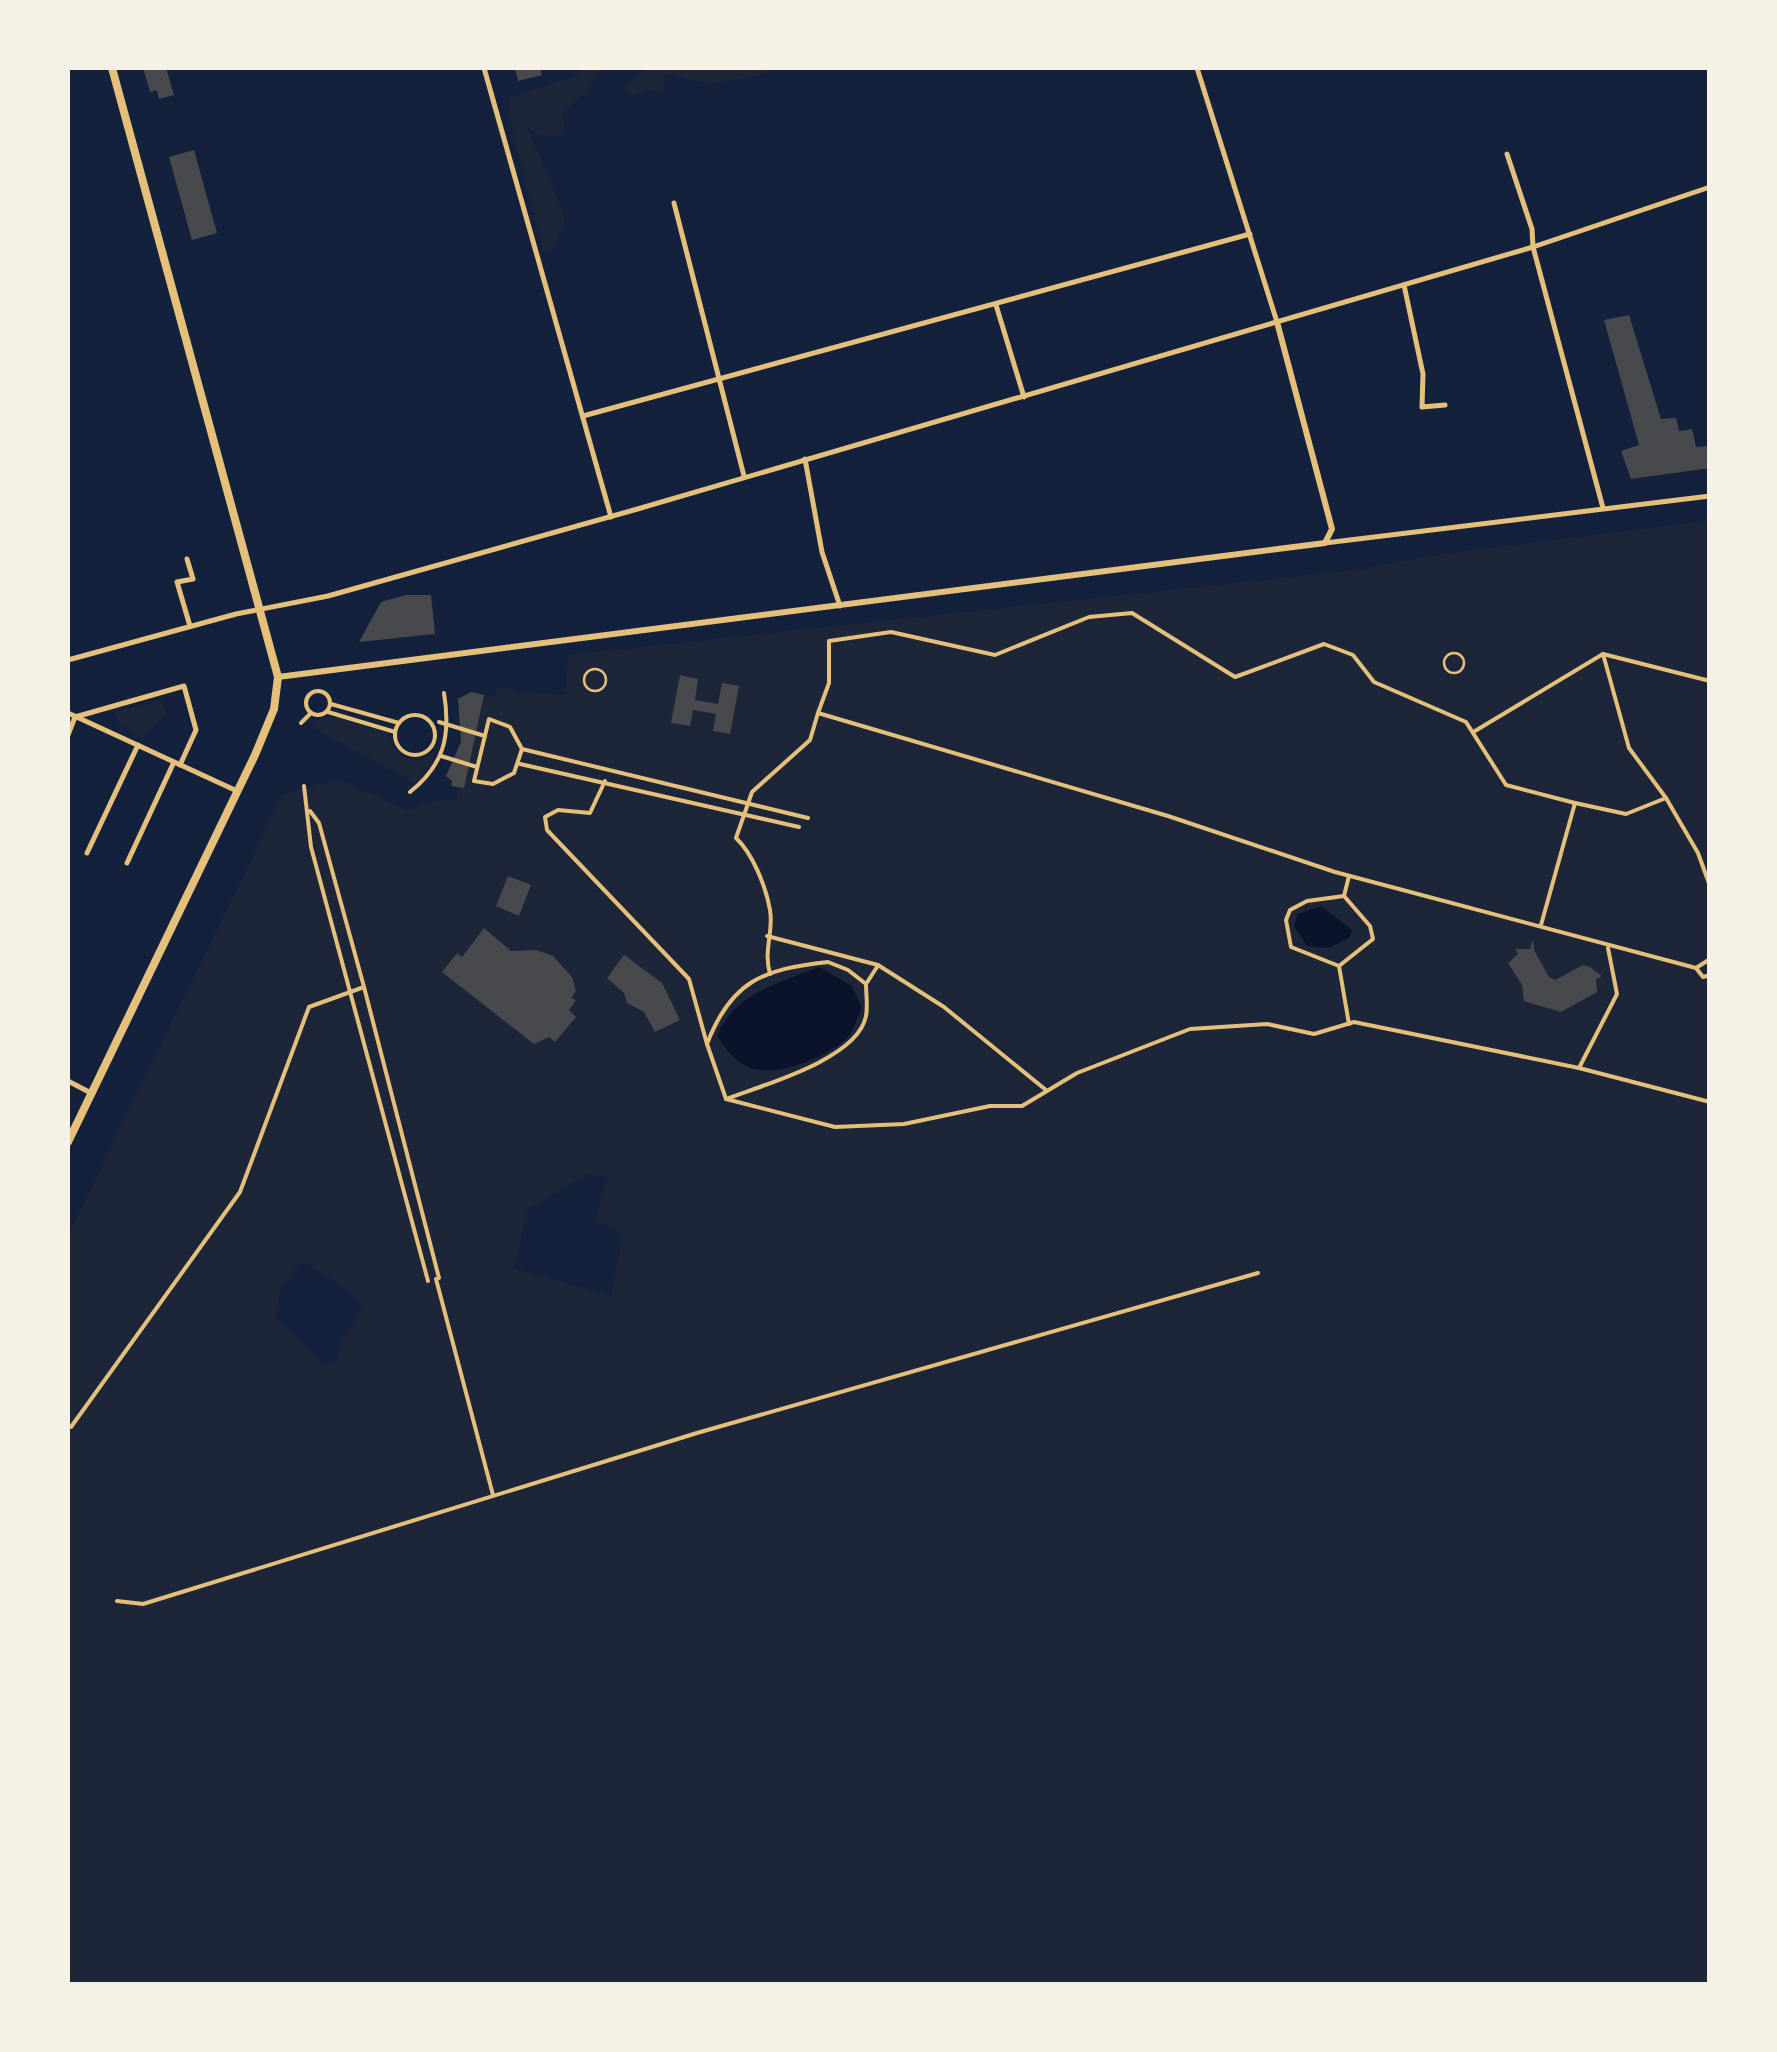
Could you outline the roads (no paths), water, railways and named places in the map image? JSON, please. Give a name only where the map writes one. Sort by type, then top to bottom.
[{"type":"main road","points":[[68,1142],[238,792],[274,709],[278,678],[112,68]]},
{"type":"street","points":[[484,68],[611,517]]},
{"type":"street","points":[[1197,68],[1277,322],[1332,529],[1325,543]]},
{"type":"street","points":[[1507,154],[1532,229],[1533,247],[1603,508]]},
{"type":"street","points":[[68,660],[262,608],[328,596],[611,517],[1533,247],[1710,187]]},
{"type":"street","points":[[674,203],[745,477]]},
{"type":"street","points":[[583,416],[718,376],[996,306],[1250,234]]},
{"type":"street","points":[[1404,285],[1424,374],[1422,407],[1444,405]]},
{"type":"street","points":[[996,306],[1024,398]]},
{"type":"street","points":[[805,459],[822,552],[840,607]]},
{"type":"street","points":[[278,678],[1710,496]]},
{"type":"street","points":[[187,559],[192,579],[177,582],[190,626]]},
{"type":"street","points":[[770,974],[764,952],[770,912],[750,851],[736,838],[752,792],[810,740],[830,683],[828,642],[891,632],[995,655],[1089,617],[1132,613],[1235,677],[1324,644],[1335,646],[1353,655],[1374,682],[1426,701],[1475,731],[1506,786],[1626,814],[1666,798]]},
{"type":"street","points":[[1475,731],[1602,654],[1710,681]]},
{"type":"street","points":[[1602,654],[1629,748],[1666,798],[1698,853],[1710,886]]},
{"type":"street","points":[[308,684],[313,692]]},
{"type":"street","points":[[68,734],[76,718],[184,686],[196,730],[127,863]]},
{"type":"street","points":[[313,692],[326,693],[331,704],[399,723]]},
{"type":"street","points":[[310,713],[306,702],[313,692]]},
{"type":"street","points":[[410,792],[428,777],[446,743],[444,693]]},
{"type":"street","points":[[327,712],[331,704]]},
{"type":"street","points":[[301,723],[310,713],[327,712],[395,732]]},
{"type":"street","points":[[68,713],[238,792]]},
{"type":"street","points":[[818,713],[1156,812],[1350,876],[1608,948],[1696,968],[1704,977],[1710,974]]},
{"type":"street","points":[[412,715],[425,717],[433,726],[434,739],[427,750],[408,753],[398,744],[395,732],[399,723],[412,715]]},
{"type":"street","points":[[489,719],[500,721],[519,737],[520,764],[504,781],[474,781],[485,736],[489,719]]},
{"type":"street","points":[[439,722],[485,736]]},
{"type":"street","points":[[434,739],[446,743]]},
{"type":"street","points":[[87,853],[138,745]]},
{"type":"street","points":[[522,749],[808,818]]},
{"type":"street","points":[[441,756],[477,767]]},
{"type":"street","points":[[520,764],[800,828]]},
{"type":"street","points":[[606,781],[590,813],[558,810],[545,818],[547,830],[690,979],[726,1099]]},
{"type":"street","points":[[304,786],[310,811],[311,847],[428,1282]]},
{"type":"street","points":[[1540,927],[1575,803]]},
{"type":"street","points":[[310,811],[319,823],[364,987],[493,1494]]},
{"type":"street","points":[[1344,896],[1350,876]]},
{"type":"street","points":[[1339,966],[1372,938],[1370,926],[1344,896]]},
{"type":"street","points":[[1339,966],[1291,946],[1286,920],[1290,910],[1306,901],[1344,896]]},
{"type":"street","points":[[767,936],[878,965],[944,1007],[1046,1090]]},
{"type":"street","points":[[1579,1068],[1618,994],[1608,948]]},
{"type":"street","points":[[1696,968],[1710,959]]},
{"type":"street","points":[[708,1044],[728,999],[770,974],[828,962],[848,970],[866,984]]},
{"type":"street","points":[[726,1099],[816,1065],[850,1044],[866,1019],[866,984],[878,965]]},
{"type":"street","points":[[1339,966],[1349,1024]]},
{"type":"street","points":[[71,1427],[240,1192],[308,1007],[364,987]]},
{"type":"street","points":[[726,1099],[836,1126],[904,1124],[990,1106],[1022,1106],[1077,1073],[1190,1029],[1267,1024],[1314,1034],[1349,1024],[1579,1068],[1710,1102]]},
{"type":"street","points":[[68,1081],[90,1094]]},
{"type":"street","points":[[117,1601],[142,1604],[493,1494],[1258,1273]]}]
